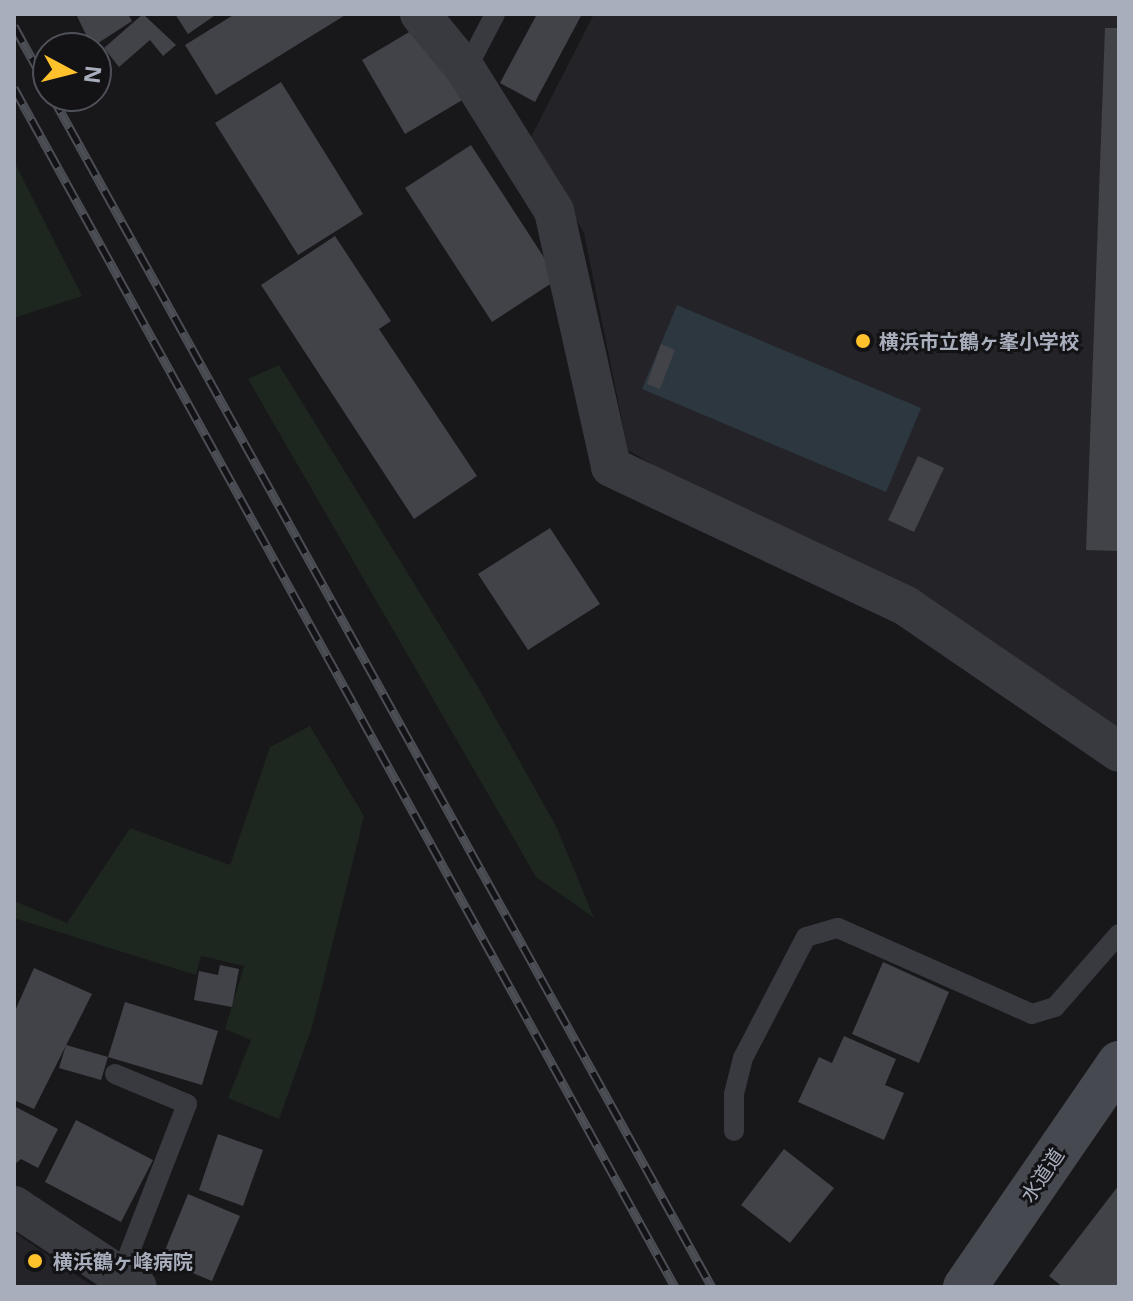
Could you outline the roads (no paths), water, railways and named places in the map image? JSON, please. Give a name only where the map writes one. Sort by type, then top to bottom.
[{"type":"street","points":[[420,14],[466,70],[554,211],[611,467],[906,606],[1119,752]]},
{"type":"street","name":"水道道","points":[[965,1287],[1119,1063]]},
{"type":"street","points":[[14,1206],[128,1282]]},
{"type":"lane","points":[[466,70],[495,14]]},
{"type":"lane","points":[[734,1131],[734,1094],[743,1058],[806,937],[838,928],[1032,1014],[1055,1007],[1119,934]]},
{"type":"lane","points":[[115,1074],[187,1104],[128,1282]]},
{"type":"railway","points":[[14,26],[32,59]]},
{"type":"railway","points":[[14,88],[675,1287]]},
{"type":"railway","points":[[61,112],[712,1287]]},
{"type":"place","name":"横浜市立鶴ヶ峯小学校","points":[[863,341]]},
{"type":"place","name":"横浜鶴ヶ峰病院","points":[[35,1261]]}]
